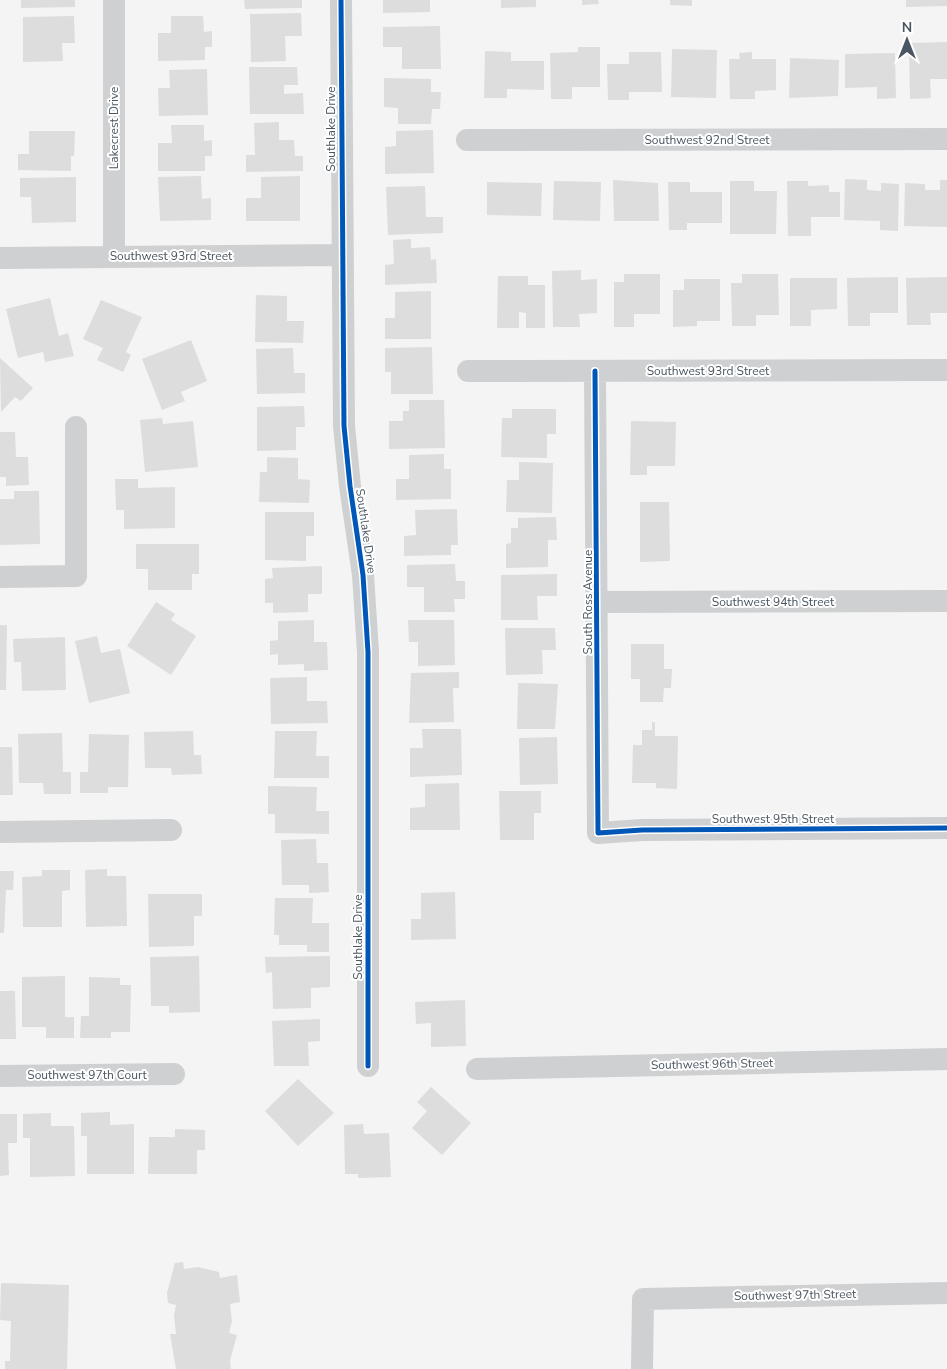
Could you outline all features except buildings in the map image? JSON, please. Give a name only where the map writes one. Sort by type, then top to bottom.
[{"type":"street","name":"Lakecrest Drive","points":[[114,0],[114,256]]},
{"type":"street","name":"Southlake Drive","points":[[341,0],[344,426],[350,486],[363,575],[367,643],[368,1066]]},
{"type":"street","name":"Southwest 92nd Street","points":[[467,140],[947,139]]},
{"type":"street","name":"Southwest 93rd Street","points":[[0,258],[342,255]]},
{"type":"street","name":"Southwest 93rd Street","points":[[468,371],[947,370]]},
{"type":"street","name":"South Ross Avenue","points":[[595,371],[598,833]]},
{"type":"street","points":[[0,577],[76,576],[76,427]]},
{"type":"street","name":"Southwest 94th Street","points":[[598,602],[947,601]]},
{"type":"street","name":"Southwest 95th Street","points":[[598,833],[642,830],[947,828]]},
{"type":"street","points":[[0,832],[171,830]]},
{"type":"street","name":"Southwest 96th Street","points":[[477,1069],[947,1059]]},
{"type":"street","name":"Southwest 97th Court","points":[[0,1076],[174,1074]]},
{"type":"street","name":"Southwest 97th Street","points":[[642,1369],[643,1299],[947,1293]]},
{"type":"cycle path","points":[[341,0],[344,426],[350,486],[363,575],[368,652],[368,1066]]},
{"type":"cycle path","points":[[595,371],[598,833],[642,830],[947,828]]}]
